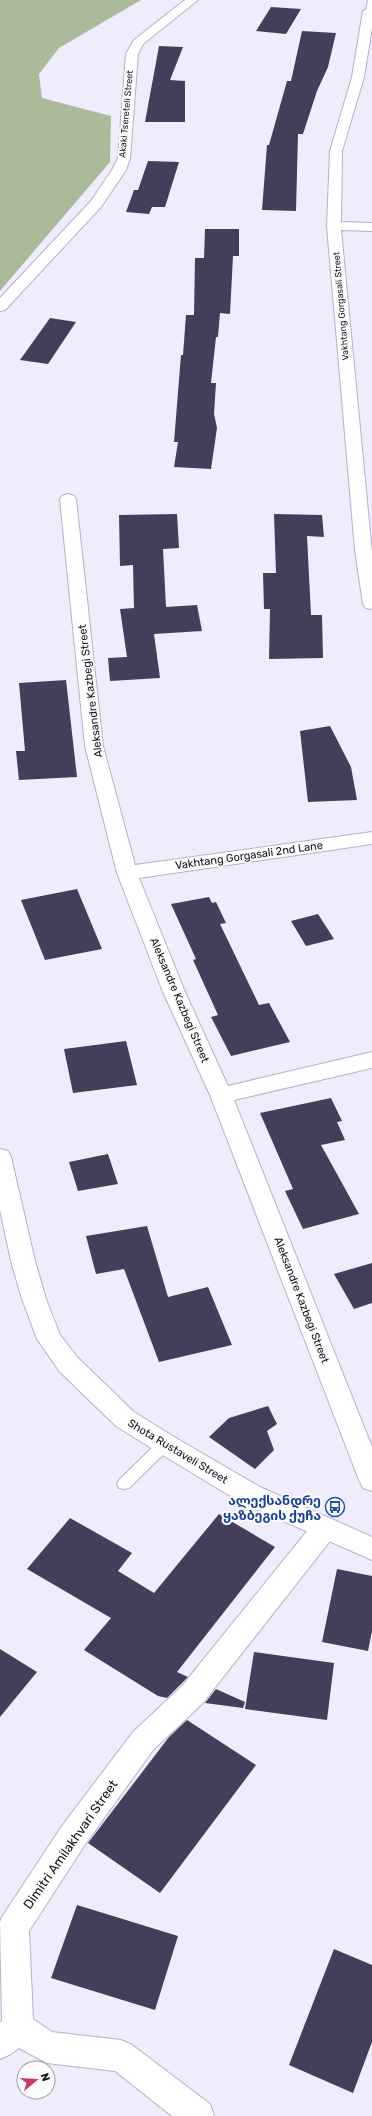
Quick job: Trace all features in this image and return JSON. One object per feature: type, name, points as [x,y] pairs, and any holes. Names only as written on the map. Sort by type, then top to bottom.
[{"type":"street","name":"Akaki Tsereteli Street","points":[[0,307],[96,204],[119,170],[124,158],[132,54],[138,42],[192,0]]},
{"type":"street","name":"Vakhtang Gorgasali Street","points":[[370,6],[365,78],[336,151],[334,226],[362,542],[372,604]]},
{"type":"street","points":[[334,226],[372,227]]},
{"type":"street","name":"Aleksandre Kazbegi Street","points":[[68,499],[94,746],[127,873],[174,992],[221,1095],[372,1480]]},
{"type":"street","name":"Vakhtang Gorgasali 2nd Lane","points":[[127,873],[372,838]]},
{"type":"street","points":[[221,1095],[372,1060]]},
{"type":"street","name":"Shota Rustaveli Street","points":[[0,1157],[22,1261],[49,1339],[69,1365],[92,1390],[125,1419],[251,1494],[372,1549]]},
{"type":"street","name":"Dimitri Amilakhvari Street","points":[[198,2116],[121,2056],[47,2047],[9,2035],[13,1928],[73,1836],[143,1741],[192,1695],[325,1528]]},
{"type":"lane","points":[[124,1484],[165,1444]]},
{"type":"green space","points":[[0,0],[141,0],[59,48],[39,74],[42,98],[111,116],[110,162],[0,291]]},
{"type":"building","points":[[271,7],[301,9],[286,34],[256,31]]},
{"type":"building","points":[[302,31],[336,33],[328,67],[317,91],[303,134],[298,134],[296,211],[262,210],[267,145],[269,145],[287,81],[291,81]]},
{"type":"building","points":[[159,46],[183,47],[170,80],[185,81],[185,122],[145,122]]},
{"type":"building","points":[[148,161],[179,162],[165,207],[152,207],[149,214],[126,212],[134,190],[138,190]]},
{"type":"building","points":[[205,229],[239,229],[239,256],[233,256],[230,314],[220,313],[218,337],[216,337],[211,383],[216,383],[214,414],[217,428],[211,469],[174,467],[178,442],[174,442],[181,355],[183,355],[186,315],[194,315],[195,258],[204,258]]},
{"type":"building","points":[[50,318],[76,322],[48,364],[20,360]]},
{"type":"building","points":[[177,514],[179,548],[163,549],[166,607],[197,605],[202,631],[154,634],[160,678],[110,681],[108,658],[127,657],[120,609],[134,608],[133,565],[120,566],[119,515]]},
{"type":"building","points":[[274,514],[322,515],[324,537],[307,536],[311,615],[322,615],[323,658],[269,659],[270,609],[264,609],[263,573],[276,573]]},
{"type":"building","points":[[66,680],[77,777],[19,780],[16,751],[25,751],[19,683]]},
{"type":"building","points":[[330,726],[351,767],[357,800],[308,802],[300,731]]},
{"type":"building","points":[[77,889],[102,949],[45,960],[21,900]]},
{"type":"building","points":[[209,897],[212,903],[216,902],[226,923],[220,924],[259,1005],[269,1003],[290,1042],[231,1056],[211,1017],[218,1015],[193,960],[196,959],[171,904]]},
{"type":"building","points":[[318,914],[334,939],[306,946],[291,921]]},
{"type":"building","points":[[126,1041],[137,1085],[73,1093],[64,1049]]},
{"type":"building","points":[[331,1098],[342,1121],[337,1122],[345,1140],[321,1145],[359,1214],[303,1229],[285,1191],[293,1189],[260,1113]]},
{"type":"building","points":[[108,1154],[118,1184],[78,1191],[69,1162]]},
{"type":"building","points":[[147,1226],[168,1297],[208,1287],[232,1345],[159,1362],[124,1269],[96,1274],[86,1236]]},
{"type":"building","points":[[372,1263],[372,1303],[354,1309],[334,1274]]},
{"type":"building","points":[[268,1406],[277,1424],[267,1431],[274,1450],[255,1469],[209,1437],[229,1418]]},
{"type":"building","points":[[219,1514],[275,1547],[177,1672],[188,1677],[167,1698],[158,1696],[84,1650],[111,1618],[27,1569],[70,1518],[132,1553],[118,1571],[154,1593]]},
{"type":"building","points":[[337,1569],[372,1576],[372,1631],[368,1651],[322,1642]]},
{"type":"building","points":[[0,1649],[37,1672],[0,1717]]},
{"type":"building","points":[[254,1652],[334,1663],[327,1720],[245,1709]]},
{"type":"building","points":[[216,1689],[245,1702],[243,1708],[205,1703]]},
{"type":"building","points":[[187,1720],[256,1765],[160,1893],[88,1843],[169,1737]]},
{"type":"building","points":[[77,1905],[178,1936],[155,2010],[51,1978]]},
{"type":"building","points":[[334,1949],[372,1965],[372,2042],[353,2093],[289,2065]]},
{"type":"place","name":"ალექსანდრე ყაზბეგის ქუჩა","points":[[335,1507]]}]
